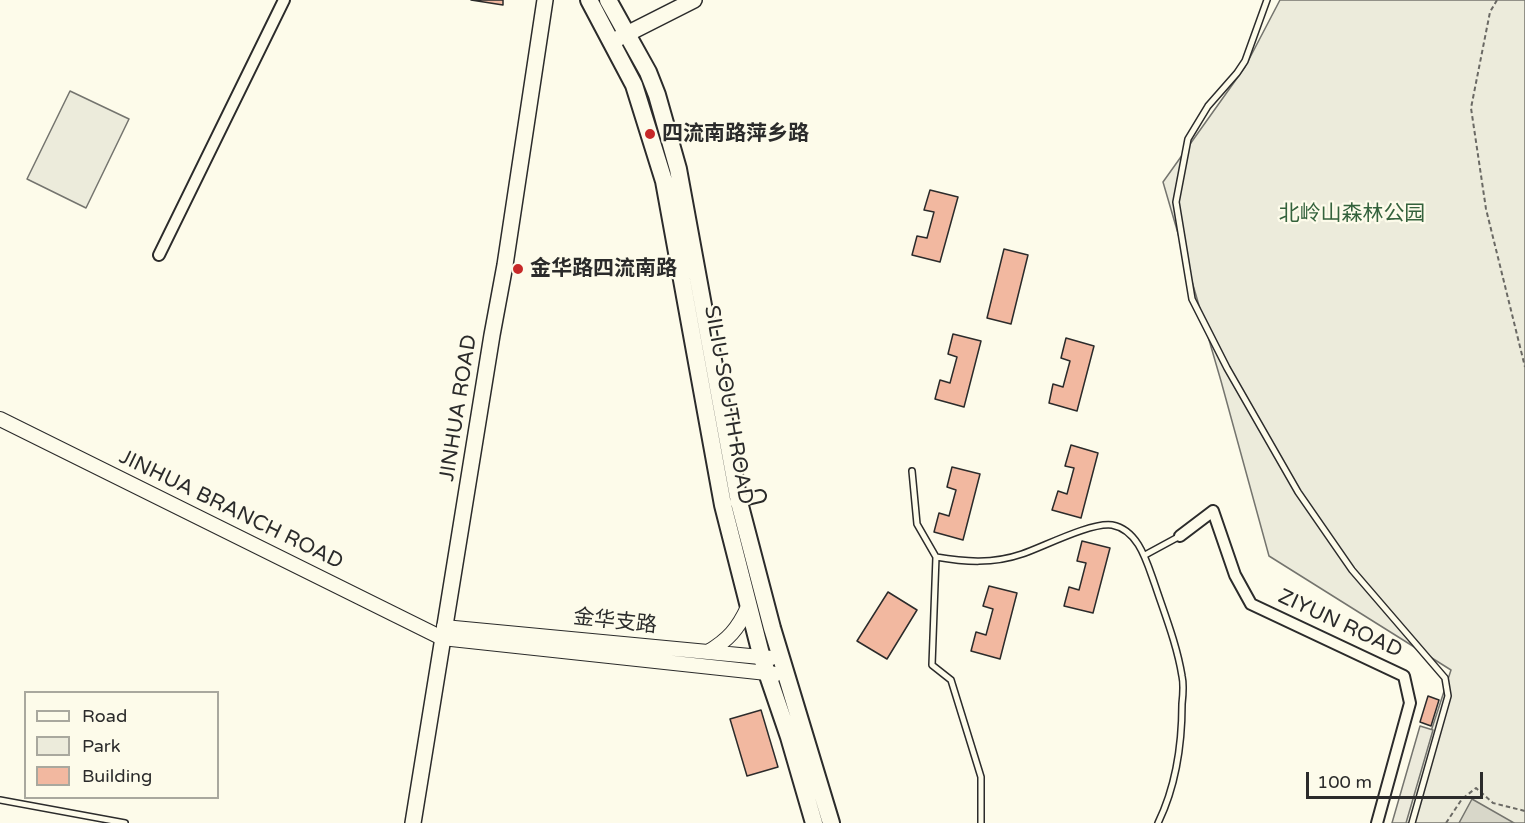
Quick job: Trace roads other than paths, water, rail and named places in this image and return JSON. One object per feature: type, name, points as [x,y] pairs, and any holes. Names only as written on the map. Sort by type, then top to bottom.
[{"type":"main road","name":"JINHUA ROAD","points":[[413,823],[492,335],[506,265],[545,0]]},
{"type":"main road","name":"SILIU SOUTH ROAD","points":[[589,0],[648,72],[657,95],[678,169],[748,607],[764,666],[789,737],[814,823]]},
{"type":"main road","name":"SILIU SOUTH ROAD","points":[[608,0],[619,38]]},
{"type":"main road","points":[[619,38],[694,0]]},
{"type":"main road","name":"SILIU SOUTH ROAD","points":[[731,503],[831,823]]},
{"type":"street","points":[[159,255],[284,0]]},
{"type":"street","name":"JINHUA BRANCH ROAD","points":[[0,419],[443,632]]},
{"type":"street","points":[[731,503],[760,496]]},
{"type":"street","name":"ZIYUN ROAD","points":[[1180,536],[1213,511],[1235,574],[1251,604],[1404,676],[1410,703],[1377,823]]},
{"type":"street","points":[[708,652],[730,637],[748,607]]},
{"type":"street","points":[[443,632],[784,667]]},
{"type":"street","name":"金华支路","points":[[443,632],[708,652],[764,666]]},
{"type":"lane","points":[[1267,0],[1245,61],[1208,106],[1188,139],[1176,202],[1192,299],[1227,368],[1298,492],[1352,570],[1445,678],[1448,696],[1412,823]]},
{"type":"lane","points":[[912,471],[917,524],[936,557],[932,664],[951,680],[981,777],[981,823]]},
{"type":"lane","points":[[936,557],[963,562],[994,561],[1019,555],[1096,526],[1111,525],[1124,529],[1135,539],[1145,555],[1176,647],[1183,678],[1182,727],[1174,780],[1158,823]]},
{"type":"lane","points":[[1145,555],[1180,536]]},
{"type":"lane","points":[[0,800],[126,823]]},
{"type":"place","name":"四流南路萍乡路","points":[[650,134]]},
{"type":"place","name":"金华路四流南路","points":[[518,269]]},
{"type":"park label","name":"北岭山森林公园","points":[[1352,214]]}]
